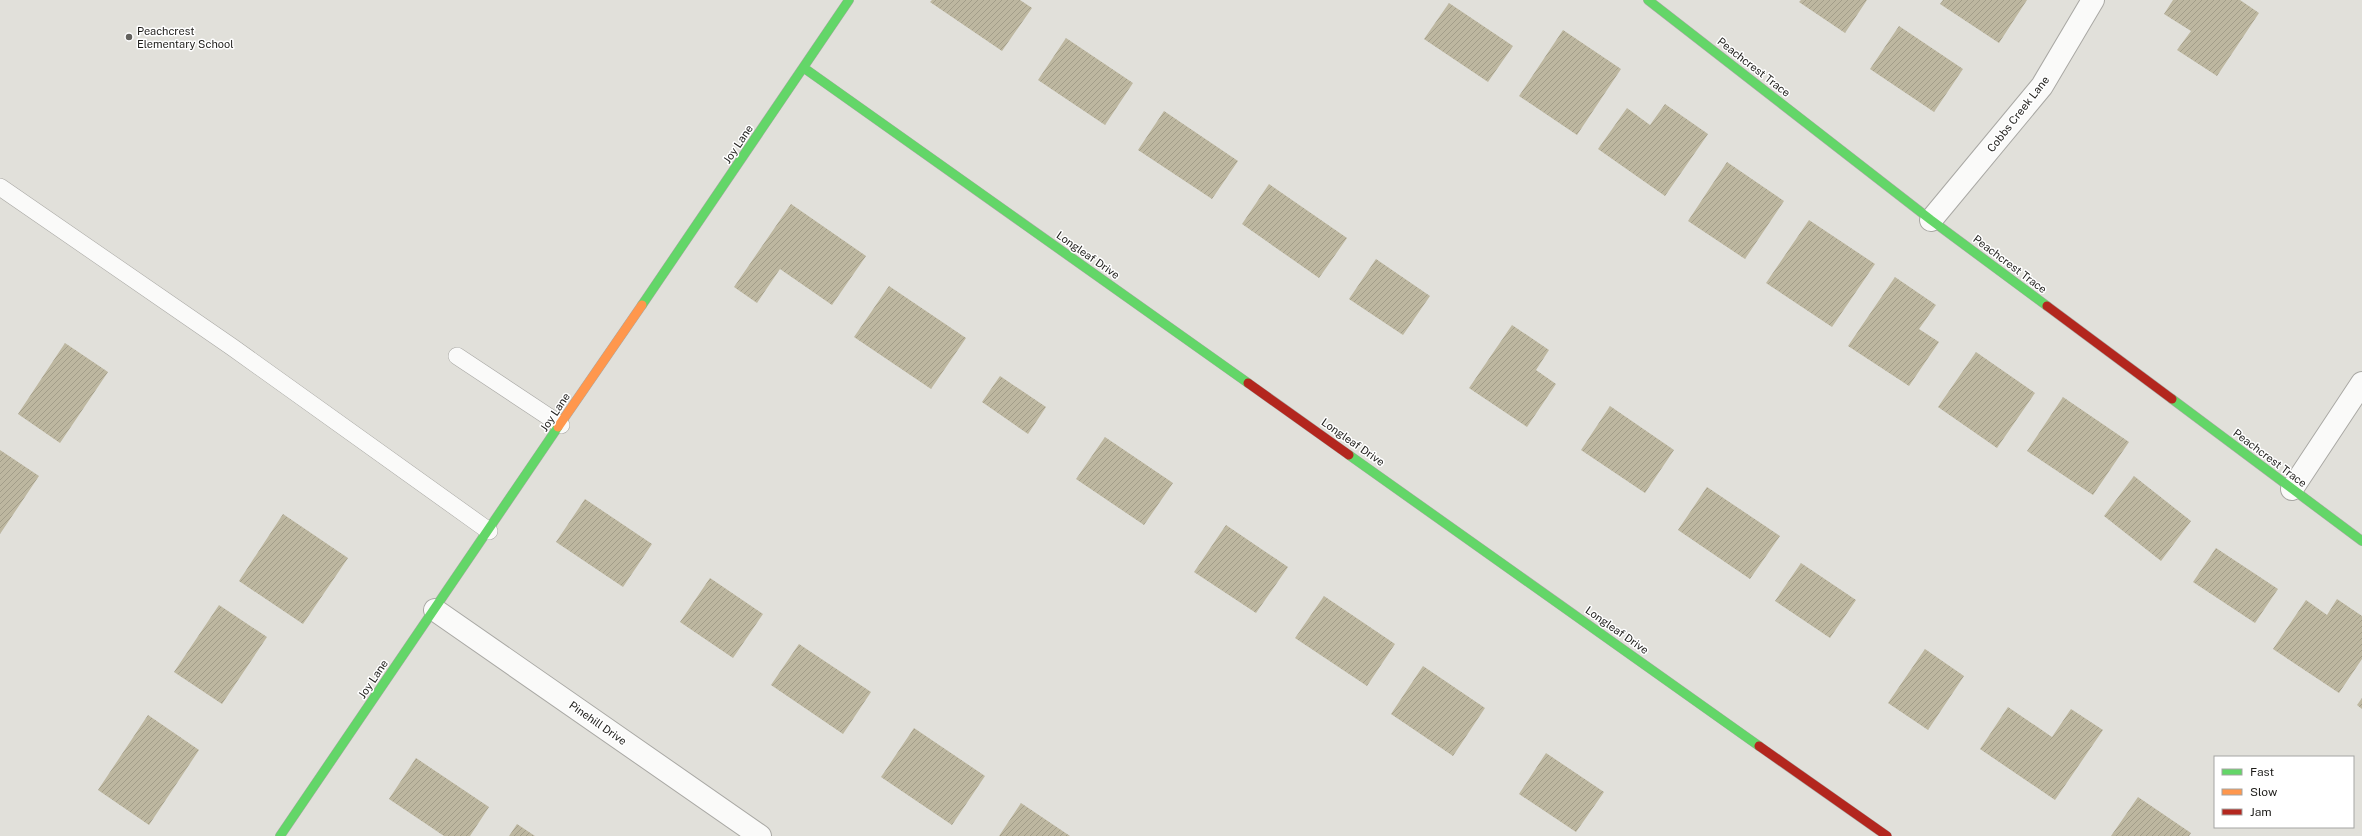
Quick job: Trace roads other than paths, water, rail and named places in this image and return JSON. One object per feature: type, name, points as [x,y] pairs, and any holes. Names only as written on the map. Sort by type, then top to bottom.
[{"type":"street","name":"Joy Lane","points":[[280,836],[849,0]]},
{"type":"street","name":"Peachcrest Trace","points":[[1648,0],[1931,220],[2362,541]]},
{"type":"street","name":"Cobbs Creek Lane","points":[[1931,220],[2042,86],[2093,0]]},
{"type":"street","name":"Longleaf Drive","points":[[804,68],[1887,836]]},
{"type":"street","points":[[2292,489],[2362,383]]},
{"type":"street","name":"Pinehill Drive","points":[[435,610],[760,836]]},
{"type":"lane","points":[[0,187],[232,347],[489,531]]},
{"type":"lane","points":[[457,356],[561,425]]},
{"type":"place","name":"Peachcrest Elementary School","points":[[129,37]]}]
